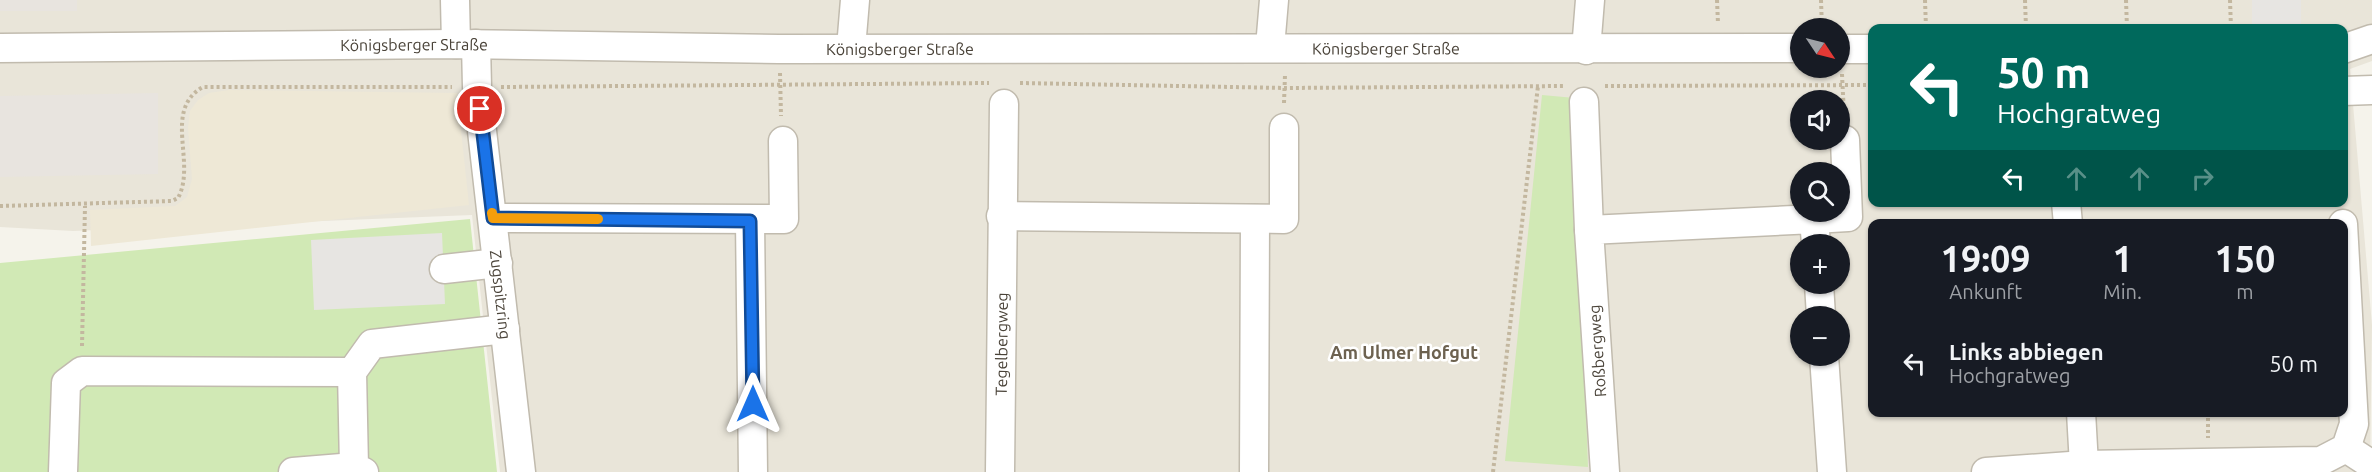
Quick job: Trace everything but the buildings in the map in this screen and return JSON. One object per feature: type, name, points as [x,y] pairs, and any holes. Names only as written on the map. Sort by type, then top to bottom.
[{"type":"street","name":"Zugspitzring","points":[[455,0],[477,87],[521,472]]},
{"type":"street","points":[[852,48],[855,0]]},
{"type":"street","points":[[1274,0],[1278,47]]},
{"type":"street","points":[[1586,50],[1590,0]]},
{"type":"street","points":[[2348,46],[2372,33]]},
{"type":"street","name":"Königsberger Straße","points":[[0,48],[466,44],[779,49],[1790,48]]},
{"type":"street","points":[[1850,49],[1868,49]]},
{"type":"street","name":"Tegelbergweg","points":[[1000,472],[1004,90]]},
{"type":"street","points":[[2348,91],[2372,90]]},
{"type":"street","name":"Roßbergweg","points":[[1584,92],[1589,230],[1605,472]]},
{"type":"street","points":[[1001,216],[1284,219],[1284,128]]},
{"type":"street","points":[[493,218],[750,221],[784,219],[783,141]]},
{"type":"street","points":[[1589,230],[1815,232],[1848,217],[1845,150]]},
{"type":"street","points":[[1254,472],[1255,219]]},
{"type":"street","points":[[750,221],[753,472]]},
{"type":"street","points":[[444,269],[498,263]]},
{"type":"street","points":[[1986,472],[2084,465],[2321,461],[2346,448],[2354,424],[2348,316]]},
{"type":"street","points":[[293,472],[359,470],[352,372],[372,344],[505,329]]},
{"type":"street","points":[[1825,366],[1832,472]]},
{"type":"street","points":[[63,472],[66,383],[82,370],[352,372]]},
{"type":"street","points":[[2081,417],[2084,465]]},
{"type":"street","points":[[2346,448],[2372,465]]},
{"type":"path","points":[[1821,0],[1822,18]]},
{"type":"path","points":[[1925,0],[1926,24]]},
{"type":"path","points":[[2025,0],[2026,24]]},
{"type":"path","points":[[2126,0],[2127,24]]},
{"type":"path","points":[[2230,0],[2230,24]]},
{"type":"path","points":[[1278,47],[1285,88],[1284,128]]},
{"type":"path","points":[[779,49],[783,141]]},
{"type":"path","points":[[1842,78],[1842,90]]},
{"type":"path","points":[[0,206],[85,206],[172,201],[178,198],[184,179],[182,119],[186,102],[203,87],[477,87],[780,83],[1004,90],[1538,87],[1584,92],[1868,85]]},
{"type":"path","points":[[1493,472],[1538,87]]},
{"type":"path","points":[[82,370],[85,206]]},
{"type":"shaded area","points":[[0,0],[2372,0],[2372,61],[2350,69],[2372,325],[2370,472],[500,472],[472,215],[73,231],[0,227]]},
{"type":"shaded area","points":[[0,0],[77,0],[77,11],[0,11]]},
{"type":"shaded area","points":[[2252,0],[2301,0],[2301,24],[2252,24]]},
{"type":"shaded area","points":[[229,90],[457,93],[469,205],[91,246],[90,210],[175,206],[187,197],[192,179],[188,128],[190,111],[198,100],[209,93]]},
{"type":"shaded area","points":[[158,93],[158,174],[0,177],[0,96]]},
{"type":"shaded area","points":[[442,233],[445,304],[314,310],[311,240]]},
{"type":"green space","points":[[1542,95],[1575,98],[1588,467],[1505,461]]},
{"type":"green space","points":[[470,219],[497,472],[0,472],[0,263]]},
{"type":"slow traffic","points":[[492,213],[493,218],[598,219]]},
{"type":"district","name":"Am Ulmer Hofgut","points":[[1404,352]]},
{"type":"route","points":[[480,109],[493,218],[750,221],[753,404]]}]
